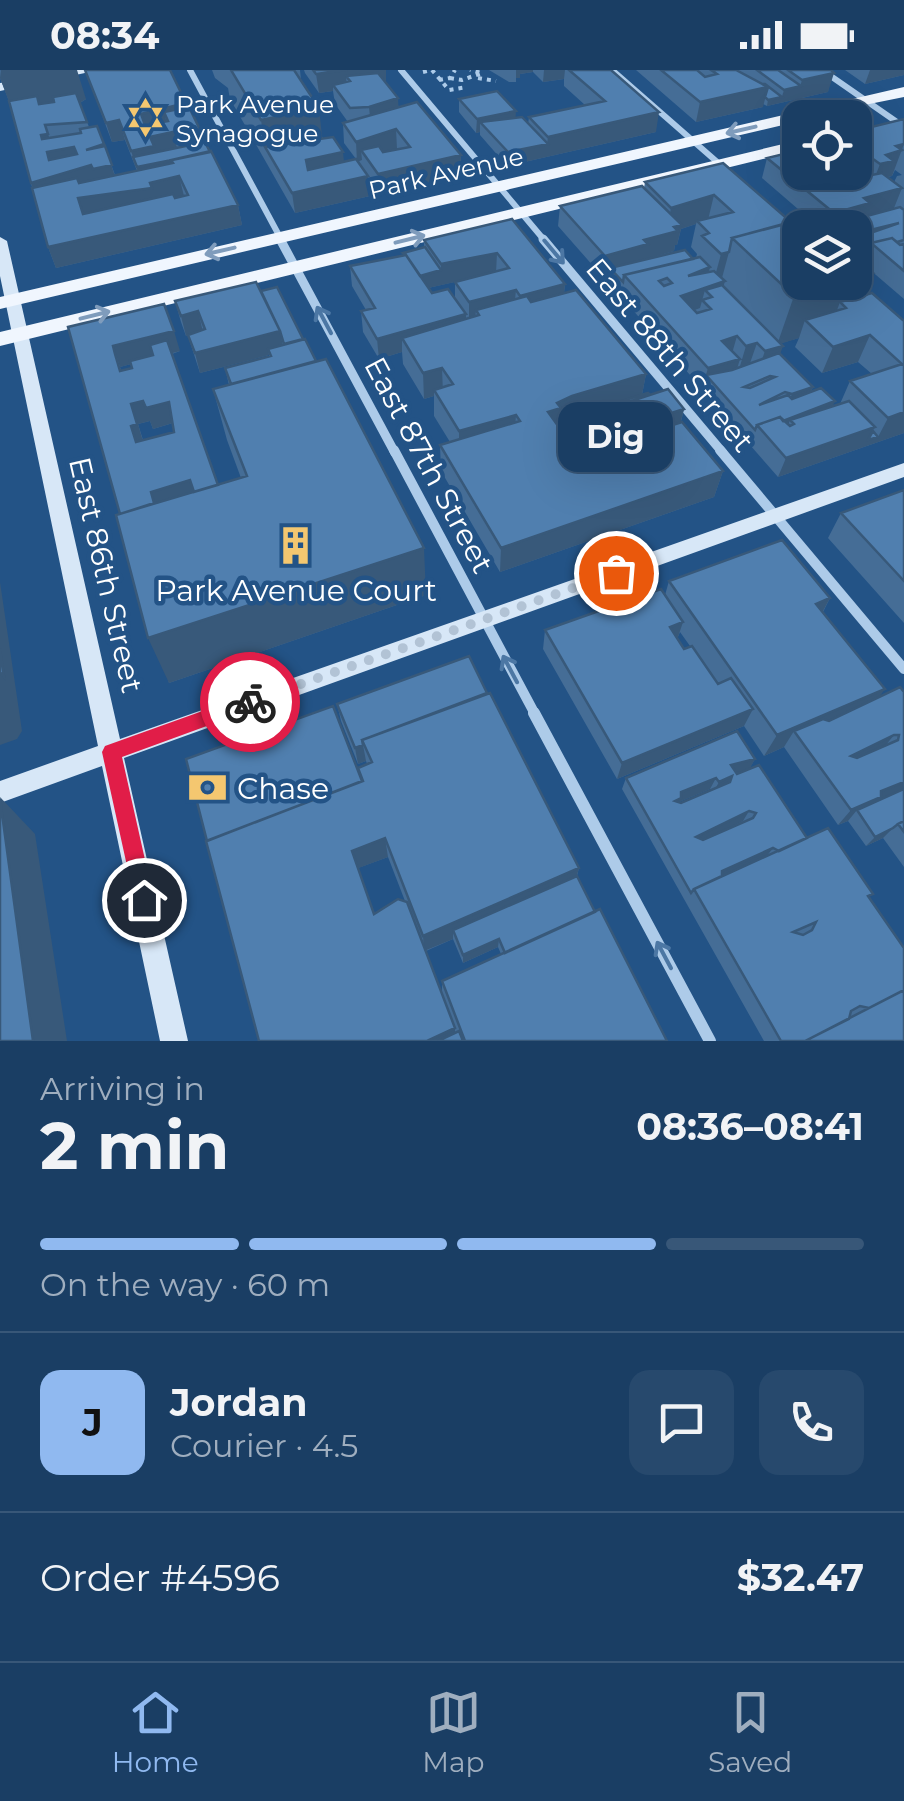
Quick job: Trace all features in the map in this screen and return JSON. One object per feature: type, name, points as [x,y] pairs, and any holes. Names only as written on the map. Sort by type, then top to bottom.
[{"type":"main road","points":[[0,87],[93,70]]},
{"type":"main road","name":"Park Avenue","points":[[870,100],[904,92]]},
{"type":"main road","name":"Park Avenue","points":[[6,302],[782,120]]},
{"type":"main road","points":[[872,127],[901,123]]},
{"type":"main road","name":"Park Avenue","points":[[10,336],[520,212],[724,168],[782,150]]},
{"type":"main road","name":"East 86th Street","points":[[0,241],[10,336],[112,752],[174,1041]]},
{"type":"main road","points":[[0,792],[904,470]]},
{"type":"street","name":"East 87th Street","points":[[190,70],[710,1041]]},
{"type":"street","name":"East 88th Street","points":[[401,70],[904,669]]},
{"type":"street","points":[[612,70],[724,168]]},
{"type":"street","points":[[822,70],[865,100]]},
{"type":"street","points":[[872,105],[901,123]]},
{"type":"path","points":[[423,72],[432,70],[448,90],[476,88]]},
{"type":"path","points":[[450,78],[455,70]]},
{"type":"path","points":[[439,80],[462,80],[482,72],[470,70]]},
{"type":"path","points":[[475,77],[496,82]]},
{"type":"path","points":[[462,80],[468,86]]},
{"type":"building","points":[[85,70],[170,70],[186,103],[141,114],[145,125],[168,121],[164,112],[189,107],[203,136],[178,141],[173,132],[150,137],[154,146],[131,151],[119,120],[106,123]]},
{"type":"building","points":[[231,70],[294,70],[319,108],[261,120]]},
{"type":"building","points":[[313,70],[347,70],[316,74]]},
{"type":"building","points":[[569,70],[611,70],[659,112],[548,137],[529,117],[605,101]]},
{"type":"building","points":[[661,70],[697,70],[705,77],[717,74],[711,70],[736,70],[768,87],[700,102]]},
{"type":"building","points":[[757,70],[778,70],[801,86],[784,90]]},
{"type":"building","points":[[788,70],[831,70],[834,73],[802,80]]},
{"type":"building","points":[[378,73],[398,98],[350,108],[333,85],[350,81],[346,76]]},
{"type":"building","points":[[765,84],[782,97],[768,100],[768,87]]},
{"type":"building","points":[[497,91],[516,111],[477,119],[459,99]]},
{"type":"building","points":[[76,93],[87,122],[45,125],[48,134],[41,135],[42,139],[81,133],[80,129],[97,126],[104,144],[86,150],[105,146],[112,165],[93,169],[91,165],[31,183],[9,101],[37,96],[39,104],[54,102],[53,97]],"holes":[[[74,147],[77,154],[49,160],[47,152]]]},
{"type":"building","points":[[417,102],[461,155],[378,174],[361,150],[379,146],[383,152],[410,147],[396,129],[356,142],[343,123]]},
{"type":"building","points":[[522,117],[548,144],[508,152],[480,122]]},
{"type":"building","points":[[904,119],[904,144],[896,146],[902,150],[886,155],[894,161],[880,164],[872,158],[872,127]]},
{"type":"building","points":[[333,137],[343,152],[306,160],[308,170],[356,159],[368,176],[292,193],[265,147]]},
{"type":"building","points":[[205,142],[210,152],[137,167],[133,157]]},
{"type":"building","points":[[211,151],[238,205],[48,247],[32,188],[77,178],[79,183],[173,163],[171,160]],"holes":[[[179,176],[188,195],[175,198],[173,194],[83,214],[78,198],[152,188],[150,183]]]},
{"type":"building","points":[[782,154],[782,170],[767,158]]},
{"type":"building","points":[[723,163],[782,214],[782,224],[732,238],[729,252],[721,254],[702,236],[709,233],[697,221],[733,212],[714,195],[671,208],[645,182]]},
{"type":"building","points":[[882,173],[902,188],[864,198],[870,203],[830,210],[806,190],[872,190],[872,175]]},
{"type":"building","points":[[642,186],[682,225],[674,227],[678,231],[644,240],[648,244],[605,256],[560,206]]},
{"type":"building","points":[[900,207],[904,210],[904,240],[897,242],[892,238],[872,243],[872,231],[899,223],[872,230],[872,215]]},
{"type":"building","points":[[512,219],[565,284],[520,296],[516,290],[469,302],[455,282],[509,268],[497,253],[441,264],[424,240]]},
{"type":"building","points":[[782,225],[782,285],[732,238]]},
{"type":"building","points":[[892,238],[904,244],[904,271],[872,244]]},
{"type":"building","points":[[425,247],[441,270],[420,276],[403,253]]},
{"type":"building","points":[[685,250],[693,259],[624,275],[623,282],[610,268]]},
{"type":"building","points":[[406,255],[432,293],[448,289],[466,314],[377,339],[361,311],[375,308],[350,266]]},
{"type":"building","points":[[700,257],[710,267],[688,276],[714,271],[725,281],[681,296],[697,313],[711,309],[702,300],[712,297],[705,290],[722,285],[783,346],[765,351],[757,343],[746,346],[737,336],[722,341],[740,359],[708,368],[624,275]]},
{"type":"building","points":[[256,282],[280,331],[195,353],[188,335],[205,329],[198,311],[181,316],[175,301]]},
{"type":"building","points":[[277,287],[303,339],[284,344],[261,291]]},
{"type":"building","points":[[576,290],[646,374],[572,396],[557,403],[561,408],[548,412],[579,455],[682,422],[723,471],[501,548],[440,445],[520,421],[516,415],[459,431],[434,390],[453,384],[442,368],[423,373],[402,338],[479,315],[476,310],[527,296],[531,302]]},
{"type":"building","points":[[872,293],[904,321],[904,412],[888,418],[850,381],[902,364],[870,335],[833,347],[805,320],[846,308],[840,302],[872,300]]},
{"type":"building","points":[[164,304],[174,331],[113,346],[120,371],[132,368],[130,361],[153,355],[150,345],[167,340],[218,485],[194,492],[190,480],[151,492],[154,503],[120,514],[68,327]],"holes":[[[143,401],[146,408],[169,402],[174,432],[136,442],[131,426],[137,424],[131,404]]]},
{"type":"building","points":[[305,339],[316,361],[231,384],[225,368],[271,356],[268,349]]},
{"type":"building","points":[[779,353],[813,387],[792,394],[785,392],[759,405],[821,388],[835,401],[783,421],[780,417],[757,425],[755,430],[706,375]],"holes":[[[770,376],[775,377],[750,388],[744,387]]]},
{"type":"building","name":"Park Avenue Court","points":[[326,359],[424,548],[148,638],[116,515],[247,476],[213,389]]},
{"type":"building","points":[[668,389],[684,409],[628,427],[613,407]]},
{"type":"building","points":[[648,393],[613,407],[611,417],[593,423],[598,431],[574,439],[560,420]]},
{"type":"building","points":[[849,401],[875,427],[786,458],[757,425],[780,417],[790,426],[794,424],[790,420]]},
{"type":"building","points":[[904,490],[904,581],[841,513]]},
{"type":"building","points":[[782,540],[830,598],[816,604],[885,689],[777,735],[669,581]]},
{"type":"building","points":[[661,589],[683,622],[670,627],[684,649],[692,646],[718,684],[731,678],[753,709],[622,763],[545,630]]},
{"type":"building","points":[[469,656],[487,693],[362,740],[363,745],[355,748],[337,704]]},
{"type":"building","points":[[900,687],[904,692],[904,782],[851,810],[794,731],[823,719],[829,721]],"holes":[[[899,735],[898,740],[857,758],[851,756]]]},
{"type":"building","points":[[490,693],[579,868],[423,936],[385,838],[352,851],[374,914],[398,899],[407,902],[455,1028],[427,1041],[259,1041],[206,841],[363,781],[358,768],[372,762],[362,740]]},
{"type":"building","points":[[333,706],[362,781],[207,841],[186,759]]},
{"type":"building","points":[[737,731],[755,759],[731,765],[737,774],[759,765],[807,838],[722,871],[722,876],[691,893],[626,778]],"holes":[[[732,776],[730,782],[681,803],[675,801],[681,798],[681,792]],[[749,811],[756,813],[753,818],[703,840],[696,837]]]},
{"type":"building","points":[[904,789],[904,821],[875,837],[857,810]]},
{"type":"building","points":[[0,799],[33,1041],[0,1041]]},
{"type":"building","points":[[828,828],[904,948],[904,990],[869,1008],[860,1006],[851,1011],[849,1019],[805,1041],[781,1041],[694,889]],"holes":[[[816,922],[803,935],[793,932]]]},
{"type":"building","points":[[577,876],[595,912],[505,953],[499,939],[463,955],[453,930]]},
{"type":"building","points":[[600,909],[667,1041],[465,1041],[442,981]]},
{"type":"building","points":[[904,990],[904,1041],[805,1041]]},
{"type":"building","points":[[459,1031],[463,1041],[438,1041]]},
{"type":"way so far","points":[[250,702],[616,573]]},
{"type":"place","name":"Park Avenue Synagogue","points":[[146,118]]},
{"type":"place","name":"Park Avenue Court","points":[[296,546]]},
{"type":"place","name":"Dig","points":[[616,573]]},
{"type":"place","name":"Chase","points":[[207,788]]},
{"type":"route","points":[[144,900],[112,752],[250,702]]}]
